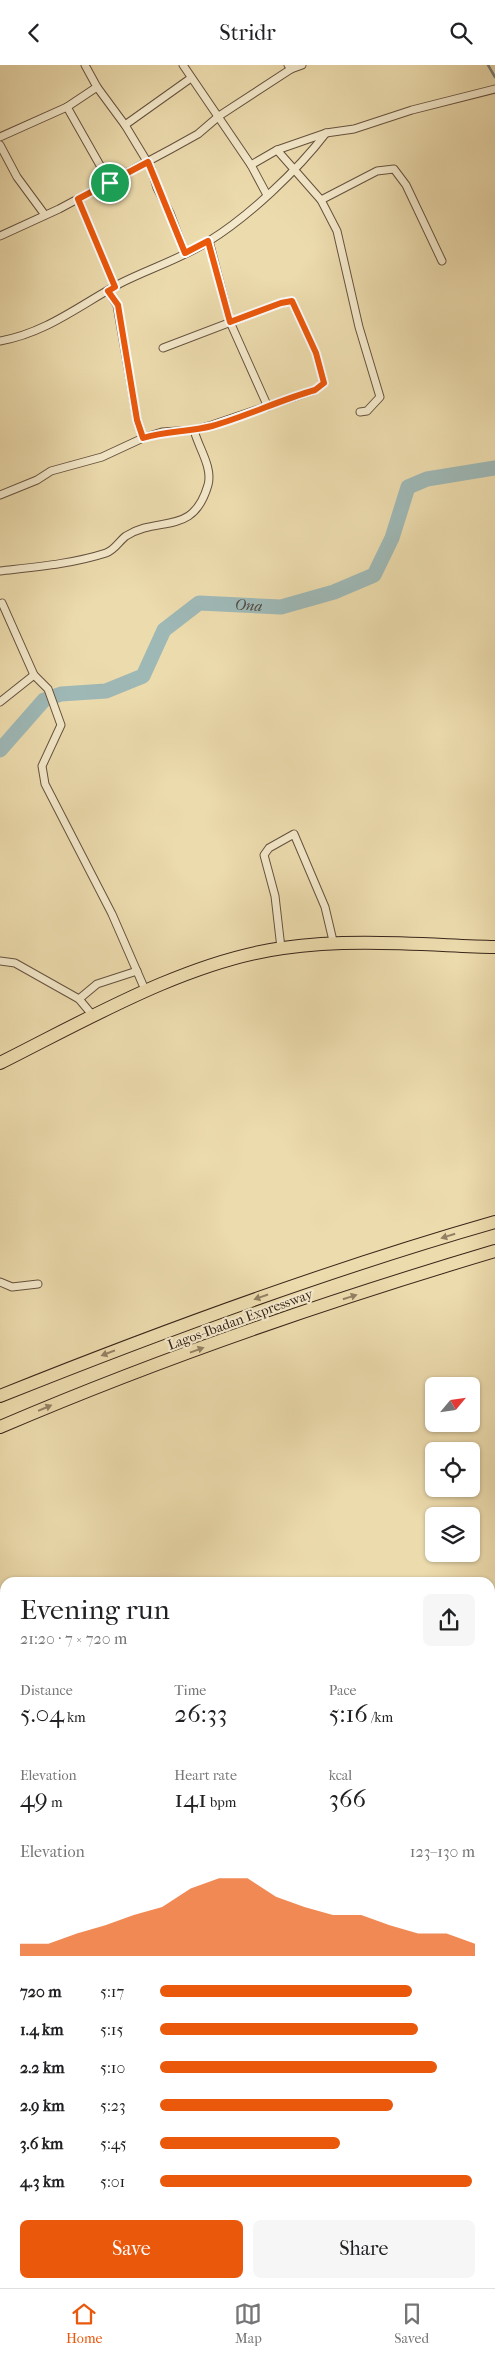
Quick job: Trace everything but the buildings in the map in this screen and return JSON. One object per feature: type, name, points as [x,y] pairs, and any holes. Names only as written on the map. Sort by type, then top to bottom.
[{"type":"highway","points":[[0,1063],[146,992],[221,963],[281,948],[371,943],[495,947]]},
{"type":"highway","name":"Lagos-Ibadan Expressway","points":[[0,1396],[103,1355],[259,1298],[402,1250],[495,1222]]},
{"type":"highway","name":"Lagos-Ibadan Expressway","points":[[0,1427],[52,1405],[288,1317],[495,1251]]},
{"type":"street","points":[[85,65],[97,87],[125,125],[148,162],[185,253]]},
{"type":"street","points":[[183,65],[251,165],[267,195]]},
{"type":"street","points":[[0,236],[110,183],[148,162],[198,133],[289,67],[302,65]]},
{"type":"street","points":[[125,125],[191,78]]},
{"type":"street","points":[[0,137],[68,107],[97,87]]},
{"type":"street","points":[[251,165],[277,150],[326,133],[354,129],[412,110],[495,89]]},
{"type":"street","points":[[68,107],[110,183]]},
{"type":"street","points":[[0,341],[30,333],[65,318],[112,289],[208,241],[267,195],[295,169],[326,133]]},
{"type":"street","points":[[0,145],[17,177],[45,215]]},
{"type":"street","points":[[277,150],[321,200],[338,231],[359,327],[380,397],[367,411],[360,413]]},
{"type":"street","points":[[321,200],[377,171],[394,169],[406,185],[442,261]]},
{"type":"street","points":[[78,199],[118,305],[137,420],[143,438]]},
{"type":"street","points":[[208,241],[230,322],[268,407]]},
{"type":"street","points":[[0,495],[37,480],[51,471],[102,457],[143,438],[162,432],[194,430],[268,407],[315,390],[324,383],[316,353],[292,301],[281,303],[163,348]]},
{"type":"street","points":[[0,571],[54,564],[107,553],[126,536],[159,525],[176,523],[195,512],[208,485],[209,473],[194,430]]},
{"type":"street","points":[[1,602],[34,675],[48,689],[61,725],[42,767],[45,784],[112,914],[146,992]]},
{"type":"street","points":[[0,702],[34,675]]},
{"type":"street","points":[[281,948],[276,896],[264,855],[269,848],[294,834],[325,907],[334,945]]},
{"type":"street","points":[[0,961],[16,963],[79,999],[94,1017]]},
{"type":"street","points":[[79,999],[97,985],[137,971]]},
{"type":"street","points":[[0,1282],[12,1287],[38,1284]]},
{"type":"waterway","points":[[488,65],[495,77]]},
{"type":"waterway","name":"Ona","points":[[0,750],[44,700],[61,694],[106,691],[143,676],[164,630],[199,603],[281,607],[334,592],[374,575],[392,538],[408,487],[427,479],[495,468]]},
{"type":"route","points":[[148,162],[185,253],[208,241],[230,322],[281,303],[292,301],[316,353],[324,383],[315,390],[212,425],[194,430],[162,432],[143,438],[137,420],[118,305],[114,296],[108,291],[115,287],[78,199],[110,183],[148,162]]}]
